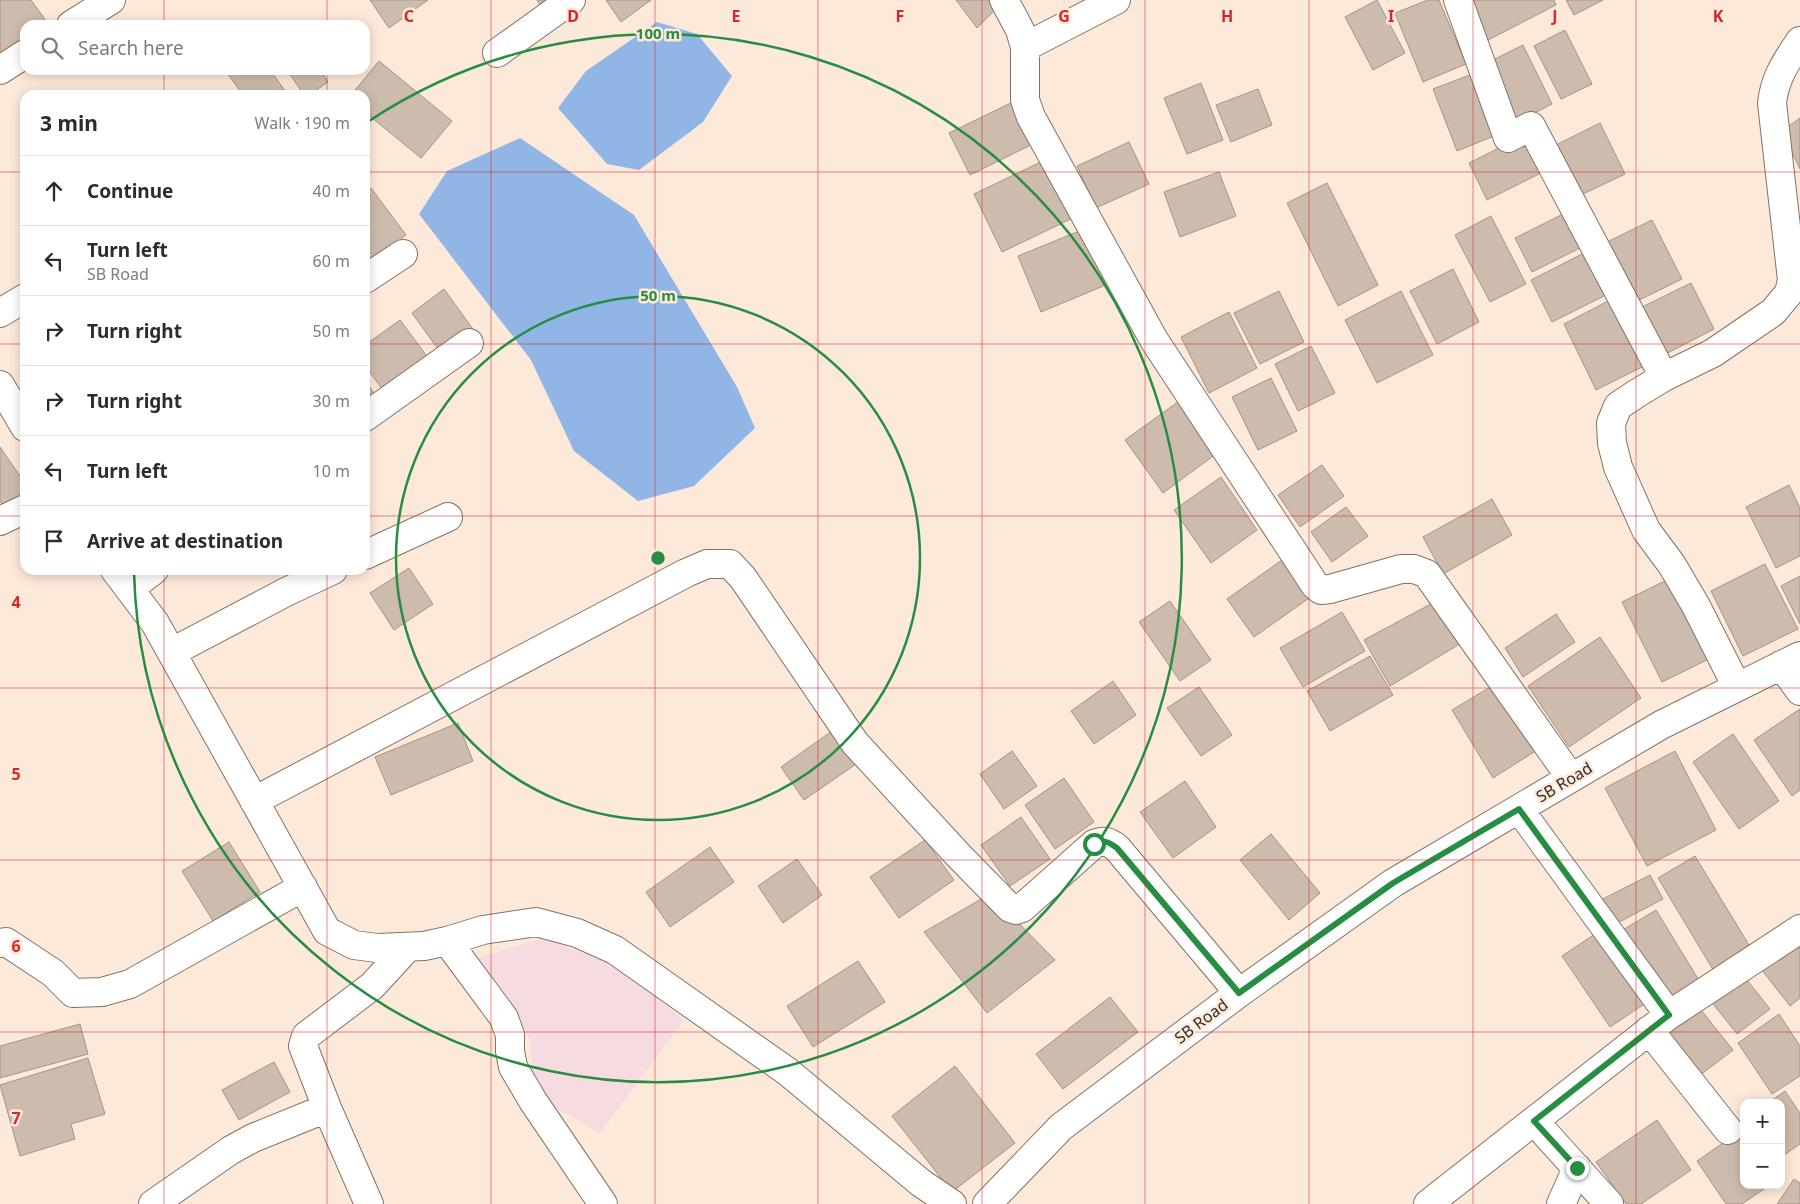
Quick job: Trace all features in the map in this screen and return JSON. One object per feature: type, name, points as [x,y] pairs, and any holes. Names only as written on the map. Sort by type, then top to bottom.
[{"type":"street","points":[[79,20],[110,0]]},
{"type":"street","points":[[497,53],[571,0]]},
{"type":"street","points":[[1004,0],[1020,30],[1025,47],[1025,100],[1030,116],[1154,340],[1315,585],[1321,590],[1330,590],[1400,569],[1414,568],[1427,574],[1571,778]]},
{"type":"street","points":[[1025,47],[1116,0]]},
{"type":"street","points":[[1458,0],[1508,138],[1531,126],[1664,377]]},
{"type":"street","points":[[1737,687],[1696,606],[1672,565],[1646,530],[1618,468],[1612,443],[1611,423],[1618,406],[1664,377],[1713,353],[1773,312],[1789,293],[1792,280],[1772,103],[1779,73],[1800,41]]},
{"type":"street","points":[[0,70],[20,57]]},
{"type":"street","points":[[370,276],[403,254]]},
{"type":"street","points":[[0,313],[20,301]]},
{"type":"street","points":[[370,413],[469,343]]},
{"type":"street","points":[[0,385],[20,419]]},
{"type":"street","points":[[0,521],[20,511]]},
{"type":"street","points":[[370,553],[448,517]]},
{"type":"street","points":[[254,801],[686,573],[707,564],[730,564],[743,578],[855,743],[959,856],[1010,908],[1016,910],[1022,908],[1094,844],[1101,841],[1110,842],[1239,993]]},
{"type":"street","points":[[136,575],[122,579],[156,623],[327,931],[354,945],[377,948],[424,946],[483,930],[536,922],[577,933],[615,950],[788,1072],[921,1183],[952,1204]]},
{"type":"street","points":[[172,652],[322,575]]},
{"type":"street","points":[[1791,660],[1800,691]]},
{"type":"street","name":"SB Road","points":[[987,1204],[1061,1127],[1239,993],[1393,883],[1661,725],[1791,660]]},
{"type":"street","points":[[1519,809],[1728,1130]]},
{"type":"street","points":[[0,943],[6,942],[52,973],[73,993],[102,992],[130,984],[303,887]]},
{"type":"street","points":[[1428,1204],[1659,1022],[1800,929]]},
{"type":"street","points":[[447,941],[504,1018],[510,1035],[513,1067],[603,1204]]},
{"type":"street","points":[[369,1204],[303,1046],[306,1036],[372,986],[408,946]]},
{"type":"street","points":[[153,1204],[231,1150],[253,1138],[328,1108]]},
{"type":"street","points":[[1534,1121],[1609,1204]]},
{"type":"street","points":[[1561,1204],[1577,1168]]},
{"type":"shaded area","points":[[543,938],[619,967],[684,1020],[600,1133],[534,1096],[530,1039],[474,959]]},
{"type":"water","points":[[657,22],[697,34],[732,76],[703,122],[639,170],[607,164],[558,108],[586,71]]},
{"type":"water","points":[[520,138],[634,215],[737,387],[755,428],[694,486],[638,501],[574,451],[531,360],[419,214],[447,171]]},
{"type":"building","points":[[0,0],[31,0],[45,20],[20,20],[20,52],[0,62]]},
{"type":"building","points":[[370,0],[428,0],[389,28]]},
{"type":"building","points":[[537,0],[550,0],[542,7]]},
{"type":"building","points":[[606,0],[651,0],[621,22]]},
{"type":"building","points":[[956,0],[999,0],[1001,4],[977,28]]},
{"type":"building","points":[[1377,0],[1405,53],[1373,70],[1345,17]]},
{"type":"building","points":[[1428,0],[1439,0],[1466,64],[1423,82],[1395,13]]},
{"type":"building","points":[[1468,0],[1554,0],[1556,5],[1488,40]]},
{"type":"building","points":[[1566,0],[1603,0],[1574,15]]},
{"type":"building","points":[[1565,30],[1592,84],[1561,99],[1534,46]]},
{"type":"building","points":[[1523,45],[1552,104],[1515,123],[1485,64]]},
{"type":"building","points":[[379,61],[452,121],[421,158],[370,116],[370,90],[355,90],[367,75],[370,75],[370,72]]},
{"type":"building","points":[[1475,73],[1499,134],[1457,151],[1433,89]]},
{"type":"building","points":[[229,75],[274,75],[284,90],[239,90]]},
{"type":"building","points":[[290,75],[323,75],[328,82],[316,90],[301,90]]},
{"type":"building","points":[[1201,83],[1223,140],[1187,154],[1164,98]]},
{"type":"building","points":[[1258,89],[1272,125],[1231,142],[1216,105]]},
{"type":"building","points":[[1015,101],[1035,143],[970,175],[949,133]]},
{"type":"building","points":[[1800,118],[1800,169],[1782,131]]},
{"type":"building","points":[[1600,123],[1625,174],[1581,195],[1556,145]]},
{"type":"building","points":[[1527,134],[1545,171],[1487,200],[1469,163]]},
{"type":"building","points":[[1129,142],[1149,184],[1096,208],[1077,166]]},
{"type":"building","points":[[1049,158],[1077,216],[1002,252],[974,194]]},
{"type":"building","points":[[1219,172],[1236,216],[1180,237],[1164,192]]},
{"type":"building","points":[[1327,183],[1378,285],[1338,306],[1287,203]]},
{"type":"building","points":[[370,189],[406,235],[371,262],[370,261]]},
{"type":"building","points":[[1567,212],[1584,246],[1532,272],[1515,238]]},
{"type":"building","points":[[1491,216],[1526,284],[1490,302],[1455,235]]},
{"type":"building","points":[[1652,220],[1682,279],[1629,305],[1599,246]]},
{"type":"building","points":[[1089,227],[1113,282],[1041,312],[1018,256]]},
{"type":"building","points":[[1590,250],[1612,292],[1552,322],[1531,280]]},
{"type":"building","points":[[1453,269],[1479,322],[1437,344],[1410,291]]},
{"type":"building","points":[[1691,283],[1714,329],[1660,357],[1636,310]]},
{"type":"building","points":[[444,289],[475,332],[443,356],[412,313]]},
{"type":"building","points":[[1279,291],[1304,342],[1260,364],[1234,313]]},
{"type":"building","points":[[1401,291],[1433,355],[1377,383],[1345,320]]},
{"type":"building","points":[[1616,297],[1648,364],[1596,390],[1564,324]]},
{"type":"building","points":[[1229,312],[1257,368],[1209,393],[1181,337]]},
{"type":"building","points":[[400,320],[432,363],[387,396],[370,372],[370,341]]},
{"type":"building","points":[[1311,346],[1335,393],[1298,411],[1275,364]]},
{"type":"building","points":[[1271,378],[1297,431],[1258,450],[1232,397]]},
{"type":"building","points":[[1182,399],[1220,451],[1163,493],[1125,440]]},
{"type":"building","points":[[0,447],[20,476],[20,498],[5,509],[0,501]]},
{"type":"building","points":[[1322,465],[1344,496],[1300,527],[1278,495]]},
{"type":"building","points":[[1221,477],[1257,530],[1211,563],[1174,510]]},
{"type":"building","points":[[1789,485],[1800,508],[1800,556],[1776,568],[1746,507]]},
{"type":"building","points":[[1492,499],[1512,535],[1443,574],[1423,537]]},
{"type":"building","points":[[1346,507],[1368,536],[1332,562],[1311,532]]},
{"type":"building","points":[[1282,560],[1308,599],[1254,637],[1227,599]]},
{"type":"building","points":[[1765,564],[1798,629],[1743,656],[1711,591]]},
{"type":"building","points":[[409,568],[433,604],[394,630],[370,593]]},
{"type":"building","points":[[1675,576],[1715,656],[1662,682],[1622,602]]},
{"type":"building","points":[[1800,576],[1800,624],[1781,586]]},
{"type":"building","points":[[1440,599],[1468,639],[1390,686],[1364,640]]},
{"type":"building","points":[[1170,601],[1211,660],[1180,681],[1139,622]]},
{"type":"building","points":[[1342,612],[1365,651],[1303,687],[1280,648]]},
{"type":"building","points":[[1556,614],[1575,642],[1523,677],[1505,648]]},
{"type":"building","points":[[1600,637],[1641,698],[1569,747],[1528,686]]},
{"type":"building","points":[[1370,656],[1393,695],[1330,731],[1307,691]]},
{"type":"building","points":[[1502,680],[1542,747],[1493,778],[1452,710]]},
{"type":"building","points":[[1113,681],[1136,715],[1094,744],[1071,711]]},
{"type":"building","points":[[1199,687],[1232,735],[1201,756],[1167,708]]},
{"type":"building","points":[[1800,709],[1800,790],[1792,796],[1754,740]]},
{"type":"building","points":[[458,723],[473,761],[391,795],[375,757]]},
{"type":"building","points":[[835,729],[859,762],[804,800],[781,767]]},
{"type":"building","points":[[1733,734],[1779,801],[1739,829],[1693,762]]},
{"type":"building","points":[[1012,751],[1037,786],[1004,809],[980,774]]},
{"type":"building","points":[[1675,751],[1716,830],[1647,866],[1605,788]]},
{"type":"building","points":[[1064,778],[1094,822],[1055,849],[1025,805]]},
{"type":"building","points":[[1185,781],[1216,827],[1173,858],[1140,812]]},
{"type":"building","points":[[1021,817],[1050,859],[1010,886],[981,845]]},
{"type":"building","points":[[1271,834],[1320,893],[1289,920],[1240,860]]},
{"type":"building","points":[[925,840],[954,880],[899,918],[870,877]]},
{"type":"building","points":[[229,842],[260,892],[213,921],[182,871]]},
{"type":"building","points":[[710,847],[734,882],[670,927],[646,892]]},
{"type":"building","points":[[1695,856],[1752,950],[1715,973],[1658,878]]},
{"type":"building","points":[[797,859],[822,895],[783,923],[758,886]]},
{"type":"building","points":[[1650,875],[1663,899],[1610,927],[1597,902]]},
{"type":"building","points":[[990,894],[1055,960],[987,1013],[924,932]]},
{"type":"building","points":[[1656,910],[1700,982],[1665,1004],[1621,931]]},
{"type":"building","points":[[1601,930],[1649,1001],[1610,1027],[1562,956]]},
{"type":"building","points":[[1800,940],[1800,998],[1790,1006],[1761,969]]},
{"type":"building","points":[[858,961],[885,1002],[813,1047],[787,1006]]},
{"type":"building","points":[[1739,970],[1770,1009],[1737,1034],[1706,995]]},
{"type":"building","points":[[1110,997],[1138,1032],[1063,1089],[1036,1054]]},
{"type":"building","points":[[1697,1005],[1733,1050],[1699,1076],[1664,1032]]},
{"type":"building","points":[[1779,1014],[1800,1046],[1800,1076],[1772,1094],[1738,1043]]},
{"type":"building","points":[[80,1024],[88,1054],[0,1078],[0,1046]]},
{"type":"building","points":[[88,1058],[105,1114],[71,1124],[75,1139],[20,1156],[0,1085]]},
{"type":"building","points":[[274,1062],[290,1092],[239,1120],[222,1090]]},
{"type":"building","points":[[955,1066],[1015,1143],[952,1192],[892,1116]]},
{"type":"building","points":[[1785,1091],[1800,1113],[1800,1144],[1785,1154],[1785,1099],[1774,1099]]},
{"type":"building","points":[[1657,1120],[1691,1170],[1641,1204],[1626,1204],[1596,1162]]},
{"type":"building","points":[[1736,1134],[1740,1140],[1740,1189],[1764,1189],[1742,1204],[1726,1204],[1697,1161]]},
{"type":"building","points":[[1794,1179],[1800,1183],[1800,1204],[1777,1204]]},
{"type":"route","points":[[1094,844],[1101,841],[1110,842],[1117,848],[1239,993],[1393,883],[1519,809],[1669,1015],[1534,1121],[1577,1168]]}]
